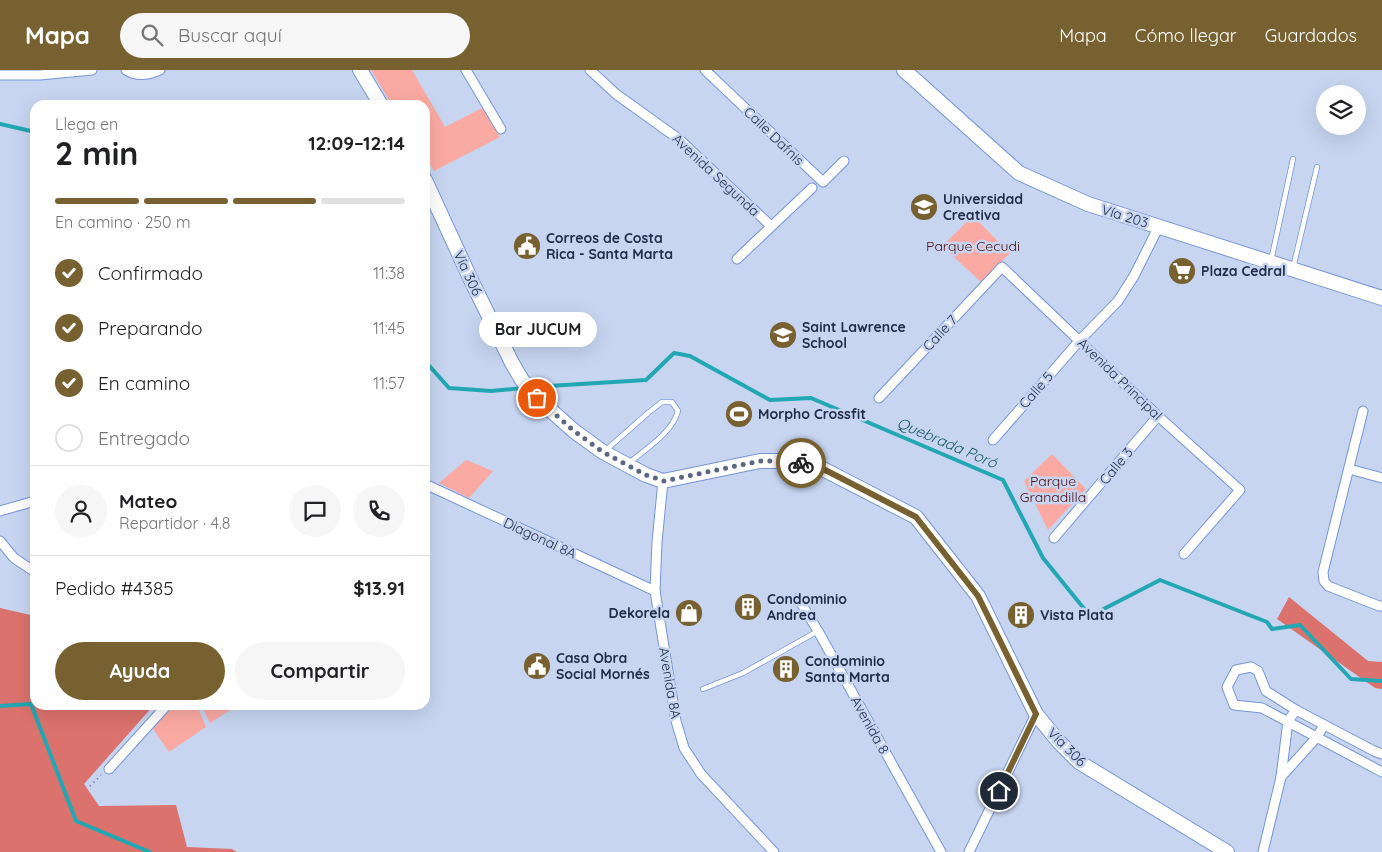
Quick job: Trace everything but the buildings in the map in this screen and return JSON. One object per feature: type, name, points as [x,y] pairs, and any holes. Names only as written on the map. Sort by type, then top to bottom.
[{"type":"street","points":[[0,75],[40,75],[92,70]]},
{"type":"street","points":[[126,70],[140,75],[153,74],[160,70]]},
{"type":"street","points":[[360,70],[378,100]]},
{"type":"street","points":[[466,70],[501,129]]},
{"type":"street","name":"Avenida Segunda","points":[[590,70],[616,94],[680,140],[771,226]]},
{"type":"street","name":"Calle Dafnis","points":[[705,70],[822,182],[844,161]]},
{"type":"street","name":"Vía 203","points":[[904,70],[1019,173],[1088,204],[1382,298]]},
{"type":"street","points":[[737,259],[812,188]]},
{"type":"street","name":"Vía 306","points":[[430,191],[471,280],[522,380],[537,398],[574,431],[603,452],[646,475],[664,481],[760,461],[793,461],[821,468],[916,517],[978,596],[1036,714],[1059,742],[1079,762],[1227,852]]},
{"type":"street","name":"Calle 5","points":[[993,440],[1080,340],[1118,300],[1134,276],[1159,226]]},
{"type":"street","name":"Avenida Principal","points":[[1002,268],[1158,416],[1240,490],[1184,554]]},
{"type":"street","name":"Calle 7","points":[[879,398],[1002,268]]},
{"type":"street","points":[[1363,411],[1323,572],[1324,581],[1328,586],[1382,606]]},
{"type":"street","name":"Calle 3","points":[[1054,538],[1158,416]]},
{"type":"street","points":[[1348,469],[1382,478]]},
{"type":"street","name":"Avenida 8A","points":[[664,481],[657,542],[655,591],[676,721],[684,748],[702,774],[774,852]]},
{"type":"street","name":"Diagonal 8A","points":[[430,486],[655,591]]},
{"type":"street","points":[[0,510],[30,502]]},
{"type":"street","points":[[0,541],[14,558],[30,569]]},
{"type":"street","name":"Avenida 8","points":[[798,598],[941,852]]},
{"type":"street","points":[[1382,754],[1296,710],[1266,691],[1258,671],[1251,667],[1236,670],[1227,687],[1234,705],[1262,708],[1382,772]]},
{"type":"street","points":[[109,769],[162,710]]},
{"type":"street","points":[[1263,852],[1281,777],[1288,721],[1296,710]]},
{"type":"street","points":[[969,852],[1036,714]]},
{"type":"street","points":[[1281,777],[1317,737],[1324,725]]},
{"type":"lane","points":[[1270,262],[1292,160]]},
{"type":"lane","points":[[1292,269],[1317,167]]},
{"type":"lane","points":[[603,452],[662,402],[672,402],[678,411],[676,420],[670,428],[627,465]]},
{"type":"lane","points":[[703,689],[743,673],[818,631]]},
{"type":"path","points":[[90,786],[109,769]]},
{"type":"green space","points":[[371,70],[412,70],[429,100],[389,100]]},
{"type":"green space","points":[[430,101],[445,127],[482,108],[500,137],[434,171],[430,165]]},
{"type":"green space","name":"Parque Cecudi","points":[[973,216],[1010,253],[981,282],[942,246]]},
{"type":"green space","name":"Parque Granadilla","points":[[1052,454],[1086,489],[1048,530],[1024,481]]},
{"type":"green space","points":[[466,460],[493,471],[469,498],[439,483]]},
{"type":"green space","points":[[170,710],[199,710],[206,727],[169,752],[153,729]]},
{"type":"green space","points":[[204,710],[230,710],[210,723]]},
{"type":"shaded area","points":[[1289,597],[1368,661],[1382,662],[1382,689],[1375,688],[1277,619]]},
{"type":"shaded area","points":[[0,608],[30,615],[30,710],[150,710],[84,784],[99,806],[176,805],[187,847],[232,849],[237,852],[0,852]]},
{"type":"waterway","name":"Quebrada Poró","points":[[0,124],[30,131]]},
{"type":"waterway","name":"Quebrada Poró","points":[[532,387],[646,380],[674,353],[690,356],[770,400],[811,398],[1003,480],[1043,558],[1090,616],[1160,580],[1267,622],[1272,629],[1300,625],[1351,679],[1382,681]]},
{"type":"waterway","name":"Quebrada Poró","points":[[430,367],[449,388],[491,391],[523,388]]},
{"type":"waterway","points":[[0,706],[30,704]]},
{"type":"waterway","points":[[33,710],[76,821],[150,852]]},
{"type":"way so far","points":[[537,398],[574,431],[603,452],[646,475],[664,481],[760,461],[793,461],[801,463]]},
{"type":"place","name":"Universidad Creativa","points":[[924,207]]},
{"type":"place","name":"Correos de Costa Rica - Santa Marta","points":[[527,246]]},
{"type":"place","name":"Plaza Cedral","points":[[1182,271]]},
{"type":"place","name":"Saint Lawrence School","points":[[783,335]]},
{"type":"place","name":"Bar JUCUM","points":[[537,398]]},
{"type":"place","name":"Morpho Crossfit","points":[[739,414]]},
{"type":"place","name":"Condominio Andrea","points":[[748,607]]},
{"type":"place","name":"Dekorela","points":[[689,613]]},
{"type":"place","name":"Vista Plata","points":[[1021,615]]},
{"type":"place","name":"Casa Obra Social Mornés","points":[[537,666]]},
{"type":"place","name":"Condominio Santa Marta","points":[[786,669]]},
{"type":"route","points":[[801,463],[821,468],[916,517],[978,596],[1036,714],[999,791]]}]
